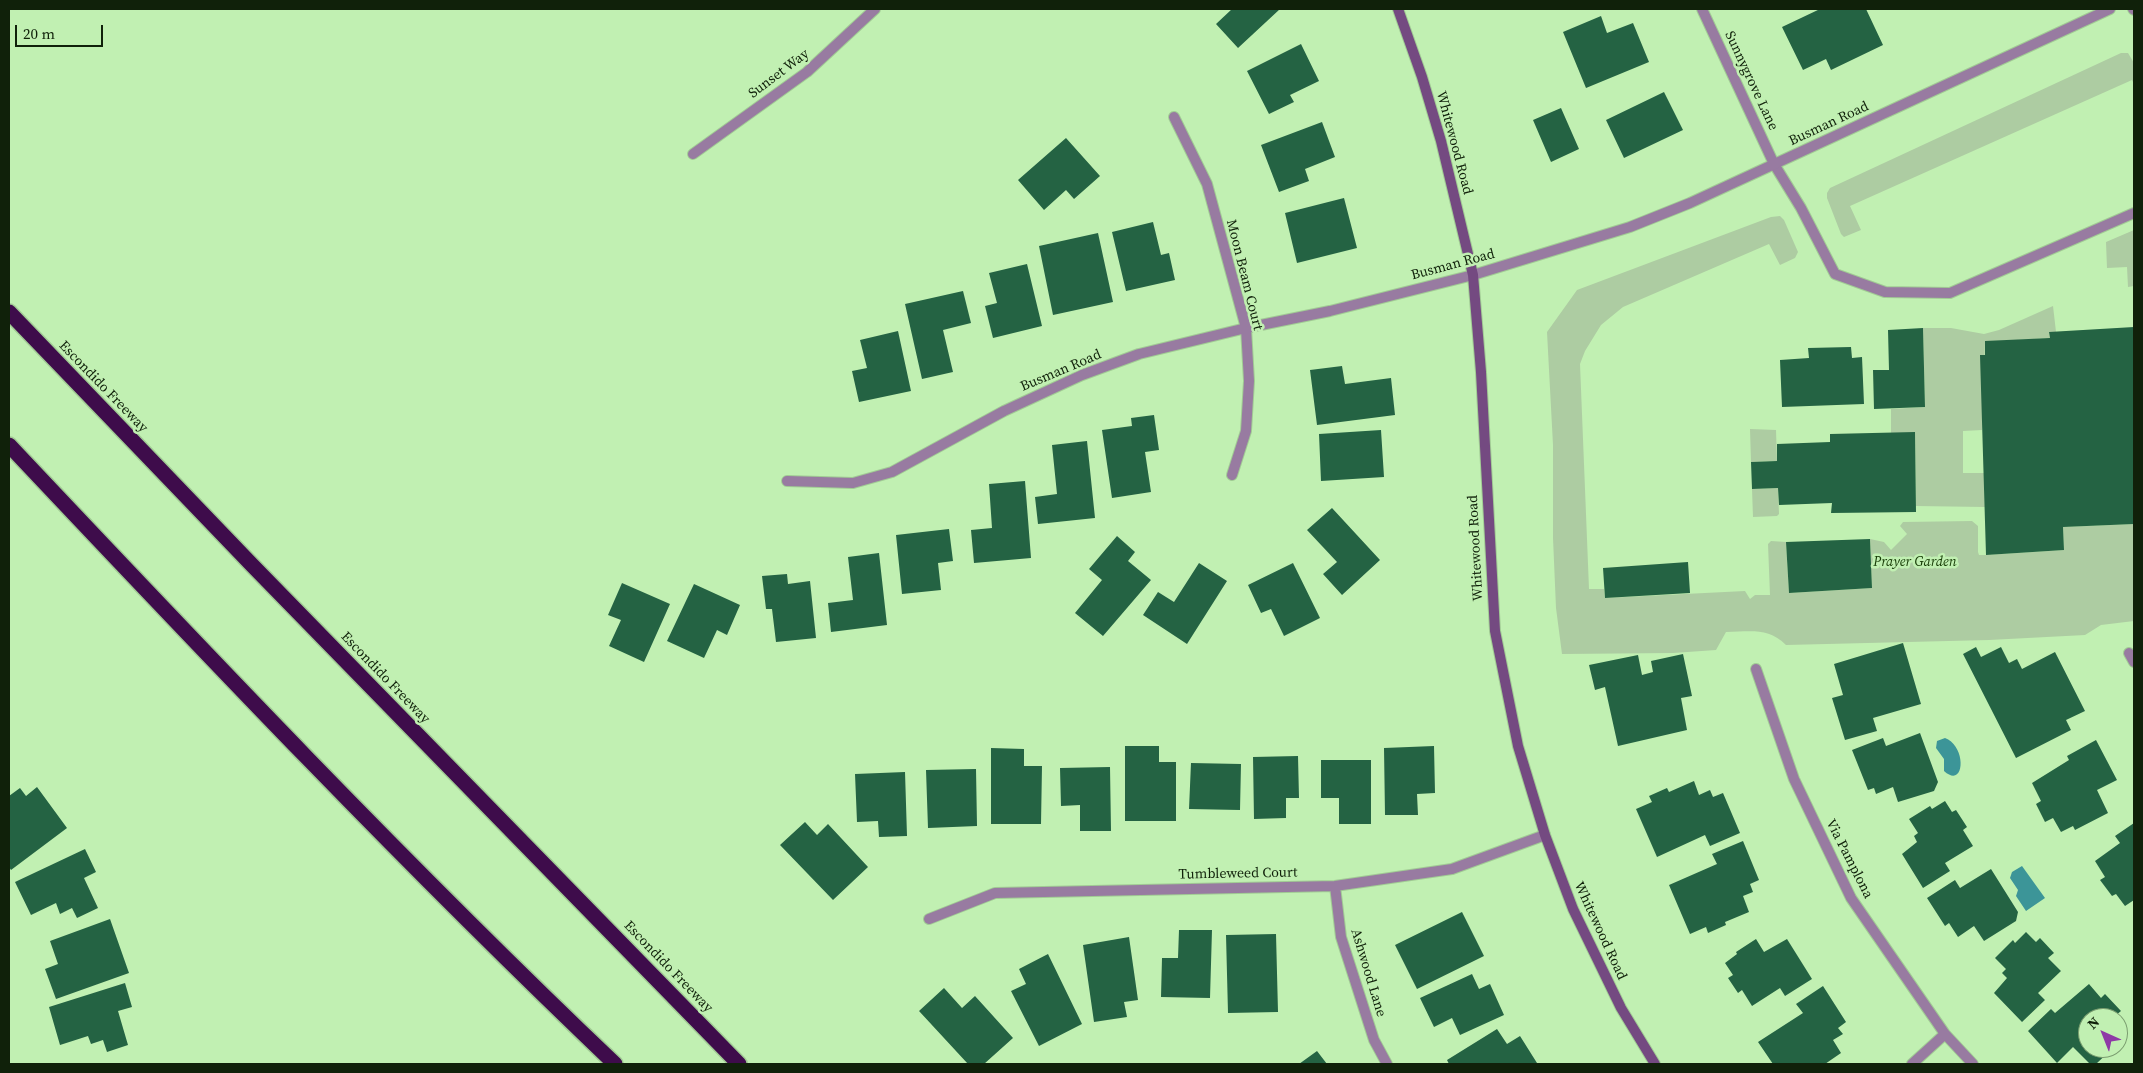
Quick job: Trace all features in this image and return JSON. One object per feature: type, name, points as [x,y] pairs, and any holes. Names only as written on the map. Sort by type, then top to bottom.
[{"type":"highway","name":"Escondido Freeway","points":[[9,312],[252,565],[740,1064]]},
{"type":"highway","points":[[9,445],[156,601],[491,946],[615,1064]]},
{"type":"main road","name":"Whitewood Road","points":[[1398,9],[1422,77],[1441,141],[1473,275],[1481,372],[1495,631],[1518,746],[1545,835],[1572,909],[1621,1008],[1655,1064]]},
{"type":"street","name":"Sunset Way","points":[[693,154],[807,72],[875,9]]},
{"type":"street","name":"Sunnygrove Lane","points":[[1702,9],[1774,164],[1801,208],[1836,274],[1885,292],[1950,293],[2134,213]]},
{"type":"street","name":"Busman Road","points":[[786,481],[853,483],[892,472],[1004,411],[1082,375],[1139,354],[1246,328],[1330,311],[1473,275],[1630,227],[1690,203],[2110,9]]},
{"type":"street","name":"Moon Beam Court","points":[[1174,117],[1207,184],[1246,328],[1249,381],[1246,431],[1232,475]]},
{"type":"street","name":"Via Pamplona","points":[[1756,669],[1794,779],[1851,898],[1945,1034],[1973,1064]]},
{"type":"street","name":"Tumbleweed Court","points":[[929,919],[995,893],[1335,886],[1452,869],[1545,835]]},
{"type":"street","name":"Ashwood Lane","points":[[1335,886],[1341,937],[1374,1040],[1387,1064]]},
{"type":"street","points":[[1912,1064],[1945,1034]]},
{"type":"green space","points":[[2121,53],[2128,53],[2134,63],[2134,84],[2132,80],[1850,206],[1861,230],[1844,237],[1841,234],[1827,198],[1830,188]]},
{"type":"green space","name":"Prayer Garden","points":[[1780,216],[1784,220],[1798,252],[1795,258],[1780,265],[1769,244],[1623,307],[1601,325],[1585,351],[1580,364],[1589,589],[1604,589],[1605,598],[1745,591],[1750,599],[1755,595],[1770,595],[1768,544],[1771,541],[1786,542],[1789,593],[1872,588],[1870,539],[1884,542],[1891,550],[1907,534],[1900,526],[1903,522],[1972,521],[1978,526],[1979,555],[2064,550],[2063,527],[2134,524],[2134,621],[2101,625],[2085,635],[1989,640],[1786,645],[1772,635],[1765,633],[1751,631],[1726,632],[1716,650],[1673,653],[1562,654],[1556,608],[1553,538],[1553,445],[1547,332],[1577,290],[1771,217]]},
{"type":"green space","points":[[2134,230],[2134,286],[2128,287],[2127,267],[2107,268],[2106,242]]},
{"type":"green space","points":[[2053,306],[2056,332],[2049,332],[2050,338],[1985,342],[1982,430],[1963,431],[1963,473],[1984,473],[1985,507],[1916,506],[1915,433],[1891,433],[1891,409],[1925,407],[1923,328],[1951,328],[1984,334],[1999,330]]},
{"type":"green space","points":[[1750,429],[1776,430],[1777,461],[1751,462]]},
{"type":"green space","points":[[1778,488],[1779,514],[1777,516],[1753,517],[1752,489]]},
{"type":"water","points":[[1945,738],[1952,742],[1960,757],[1961,765],[1956,775],[1951,775],[1944,771],[1944,759],[1936,748],[1937,741]]},
{"type":"water","points":[[2022,866],[2045,898],[2026,911],[2016,896],[2018,890],[2010,878],[2012,872]]},
{"type":"building","points":[[1232,9],[1280,9],[1238,48],[1216,24]]},
{"type":"building","points":[[1820,9],[1866,9],[1883,45],[1831,70],[1826,59],[1803,70],[1782,27]]},
{"type":"building","points":[[1601,16],[1607,33],[1633,23],[1649,62],[1586,88],[1563,32]]},
{"type":"building","points":[[1301,44],[1319,81],[1290,95],[1294,102],[1269,114],[1247,71]]},
{"type":"building","points":[[1664,92],[1683,130],[1624,158],[1606,120]]},
{"type":"building","points":[[1561,108],[1579,149],[1551,162],[1533,120]]},
{"type":"building","points":[[1322,122],[1335,157],[1305,169],[1309,181],[1279,192],[1261,145]]},
{"type":"building","points":[[1066,138],[1100,176],[1074,199],[1066,190],[1044,210],[1018,180]]},
{"type":"building","points":[[1344,198],[1357,248],[1297,263],[1285,213]]},
{"type":"building","points":[[1153,222],[1161,255],[1169,253],[1175,280],[1126,291],[1112,232]]},
{"type":"building","points":[[1098,233],[1113,302],[1053,315],[1039,246]]},
{"type":"building","points":[[1027,264],[1042,326],[993,338],[985,306],[997,303],[989,273]]},
{"type":"building","points":[[963,291],[971,323],[943,330],[953,372],[922,379],[905,304]]},
{"type":"building","points":[[2134,327],[2134,524],[2063,527],[2064,550],[1986,555],[1980,355],[1985,355],[1985,341],[2050,338],[2049,332]]},
{"type":"building","points":[[1923,328],[1925,407],[1874,409],[1873,370],[1889,370],[1888,330]]},
{"type":"building","points":[[898,331],[911,391],[859,402],[852,371],[867,368],[860,340]]},
{"type":"building","points":[[1851,347],[1852,358],[1862,357],[1864,404],[1782,407],[1780,360],[1809,358],[1808,348]]},
{"type":"building","points":[[1342,366],[1345,384],[1391,378],[1395,415],[1317,425],[1310,370]]},
{"type":"building","points":[[1154,415],[1159,450],[1145,452],[1151,492],[1112,498],[1102,430],[1132,426],[1131,418]]},
{"type":"building","points":[[1381,430],[1384,477],[1321,481],[1319,434]]},
{"type":"building","points":[[1915,432],[1916,512],[1831,513],[1832,503],[1779,505],[1778,488],[1752,489],[1751,462],[1777,461],[1777,444],[1830,442],[1830,434]]},
{"type":"building","points":[[1087,441],[1095,518],[1038,524],[1035,497],[1057,494],[1052,445]]},
{"type":"building","points":[[1025,481],[1031,558],[974,563],[971,530],[992,528],[989,484]]},
{"type":"building","points":[[1332,508],[1380,560],[1342,595],[1323,574],[1337,562],[1307,530]]},
{"type":"building","points":[[949,529],[953,561],[938,563],[941,590],[902,594],[896,535]]},
{"type":"building","points":[[1117,536],[1135,552],[1128,561],[1151,580],[1103,636],[1075,613],[1102,580],[1089,569]]},
{"type":"building","points":[[1870,539],[1872,588],[1789,593],[1786,542]]},
{"type":"building","points":[[879,553],[887,625],[831,632],[828,603],[853,600],[848,557]]},
{"type":"building","points":[[1688,562],[1690,593],[1605,598],[1603,568]]},
{"type":"building","points":[[1199,563],[1227,581],[1187,644],[1143,615],[1158,592],[1174,602]]},
{"type":"building","points":[[1293,563],[1320,618],[1284,636],[1271,609],[1261,613],[1248,585]]},
{"type":"building","points":[[787,574],[788,584],[810,581],[816,638],[776,642],[772,609],[766,609],[762,576]]},
{"type":"building","points":[[622,583],[670,604],[644,662],[609,646],[621,620],[608,615]]},
{"type":"building","points":[[694,584],[740,605],[727,635],[717,630],[704,658],[667,641]]},
{"type":"building","points":[[1903,643],[1921,704],[1873,718],[1877,731],[1845,740],[1832,698],[1843,695],[1834,664]]},
{"type":"building","points":[[1976,647],[1981,657],[2001,647],[2009,663],[2017,659],[2022,669],[2055,652],[2085,711],[2066,720],[2071,730],[2016,758],[1963,654]]},
{"type":"building","points":[[1683,654],[1692,696],[1681,698],[1687,730],[1618,746],[1605,687],[1595,690],[1589,665],[1638,655],[1642,675],[1653,672],[1651,661]]},
{"type":"building","points":[[1920,733],[1938,782],[1934,791],[1898,802],[1893,787],[1876,794],[1874,788],[1868,790],[1852,750],[1883,738],[1886,746]]},
{"type":"building","points":[[2096,740],[2117,780],[2097,790],[2108,813],[2075,830],[2073,826],[2061,832],[2053,818],[2045,822],[2036,804],[2041,801],[2032,783],[2069,760],[2067,756]]},
{"type":"building","points":[[1125,746],[1159,746],[1159,762],[1176,762],[1176,821],[1125,821]]},
{"type":"building","points":[[1434,746],[1435,793],[1417,794],[1418,815],[1385,815],[1384,748]]},
{"type":"building","points":[[991,748],[1024,749],[1024,766],[1042,766],[1041,824],[991,824]]},
{"type":"building","points":[[1298,756],[1299,798],[1286,798],[1286,818],[1254,819],[1253,757]]},
{"type":"building","points":[[1321,760],[1371,760],[1371,824],[1339,824],[1339,798],[1321,798]]},
{"type":"building","points":[[1191,763],[1241,764],[1240,810],[1189,809]]},
{"type":"building","points":[[1110,767],[1111,831],[1080,831],[1080,805],[1061,806],[1060,768]]},
{"type":"building","points":[[976,769],[977,826],[928,828],[926,770]]},
{"type":"building","points":[[905,772],[907,836],[879,837],[878,821],[857,822],[855,774]]},
{"type":"building","points":[[1694,781],[1699,795],[1710,790],[1713,797],[1723,793],[1740,833],[1710,846],[1705,835],[1657,857],[1636,809],[1652,802],[1649,796],[1667,788],[1669,792]]},
{"type":"building","points":[[37,787],[67,828],[11,870],[9,867],[9,796],[20,788],[26,796]]},
{"type":"building","points":[[1945,801],[1952,812],[1956,810],[1967,827],[1963,830],[1973,846],[1945,863],[1950,871],[1923,888],[1902,854],[1917,842],[1914,836],[1918,833],[1909,819],[1930,806],[1932,809]]},
{"type":"building","points":[[805,822],[817,835],[828,824],[868,867],[833,900],[780,845]]},
{"type":"building","points":[[2134,823],[2134,900],[2125,906],[2116,894],[2112,896],[2100,880],[2105,877],[2095,861],[2120,843],[2115,836]]},
{"type":"building","points":[[1743,841],[1759,880],[1750,884],[1753,892],[1743,896],[1749,912],[1725,922],[1726,925],[1708,933],[1706,927],[1690,934],[1669,885],[1717,864],[1712,854]]},
{"type":"building","points":[[85,849],[96,872],[84,878],[98,908],[77,918],[72,908],[60,914],[56,903],[31,915],[15,882]]},
{"type":"building","points":[[1991,869],[2018,912],[2016,921],[1984,941],[1974,926],[1958,937],[1949,923],[1945,926],[1927,898],[1955,880],[1960,888]]},
{"type":"building","points":[[1462,912],[1484,956],[1417,989],[1395,945]]},
{"type":"building","points":[[110,919],[129,973],[56,999],[45,969],[58,964],[50,941]]},
{"type":"building","points":[[1179,930],[1212,930],[1210,998],[1161,997],[1162,958],[1178,958]]},
{"type":"building","points":[[2026,932],[2036,942],[2040,938],[2054,953],[2048,958],[2061,971],[2038,993],[2045,1000],[2022,1022],[1994,993],[2007,978],[2002,973],[2006,969],[1995,958],[2013,940],[2015,943]]},
{"type":"building","points":[[1276,934],[1278,1012],[1228,1013],[1226,935]]},
{"type":"building","points":[[1129,937],[1138,1000],[1124,1002],[1127,1017],[1094,1022],[1083,945]]},
{"type":"building","points":[[1756,939],[1764,952],[1787,939],[1812,979],[1785,996],[1780,988],[1752,1006],[1742,990],[1738,993],[1728,978],[1733,975],[1725,963],[1737,954],[1736,952]]},
{"type":"building","points":[[1048,954],[1082,1024],[1039,1046],[1011,991],[1026,984],[1019,969]]},
{"type":"building","points":[[1472,974],[1479,989],[1490,984],[1504,1015],[1460,1035],[1452,1018],[1434,1027],[1420,998]]},
{"type":"building","points":[[125,983],[132,1007],[118,1011],[128,1045],[107,1052],[103,1040],[91,1044],[88,1036],[60,1045],[49,1007]]},
{"type":"building","points":[[2089,984],[2101,998],[2105,994],[2118,1008],[2078,1008],[2078,1052],[2073,1047],[2057,1063],[2028,1031],[2051,1009],[2055,1013]]},
{"type":"building","points":[[1823,986],[1846,1022],[1838,1028],[1843,1034],[1833,1040],[1841,1053],[1825,1064],[1773,1064],[1758,1042],[1803,1013],[1796,1004]]},
{"type":"building","points":[[944,988],[962,1008],[975,996],[1013,1038],[984,1064],[968,1064],[919,1011]]},
{"type":"building","points":[[1497,1029],[1507,1044],[1520,1036],[1537,1063],[1449,1064],[1447,1060]]},
{"type":"building","points":[[1317,1051],[1327,1064],[1299,1064]]},
{"type":"building","points":[[2084,1058],[2102,1058],[2096,1064],[2090,1064]]}]
